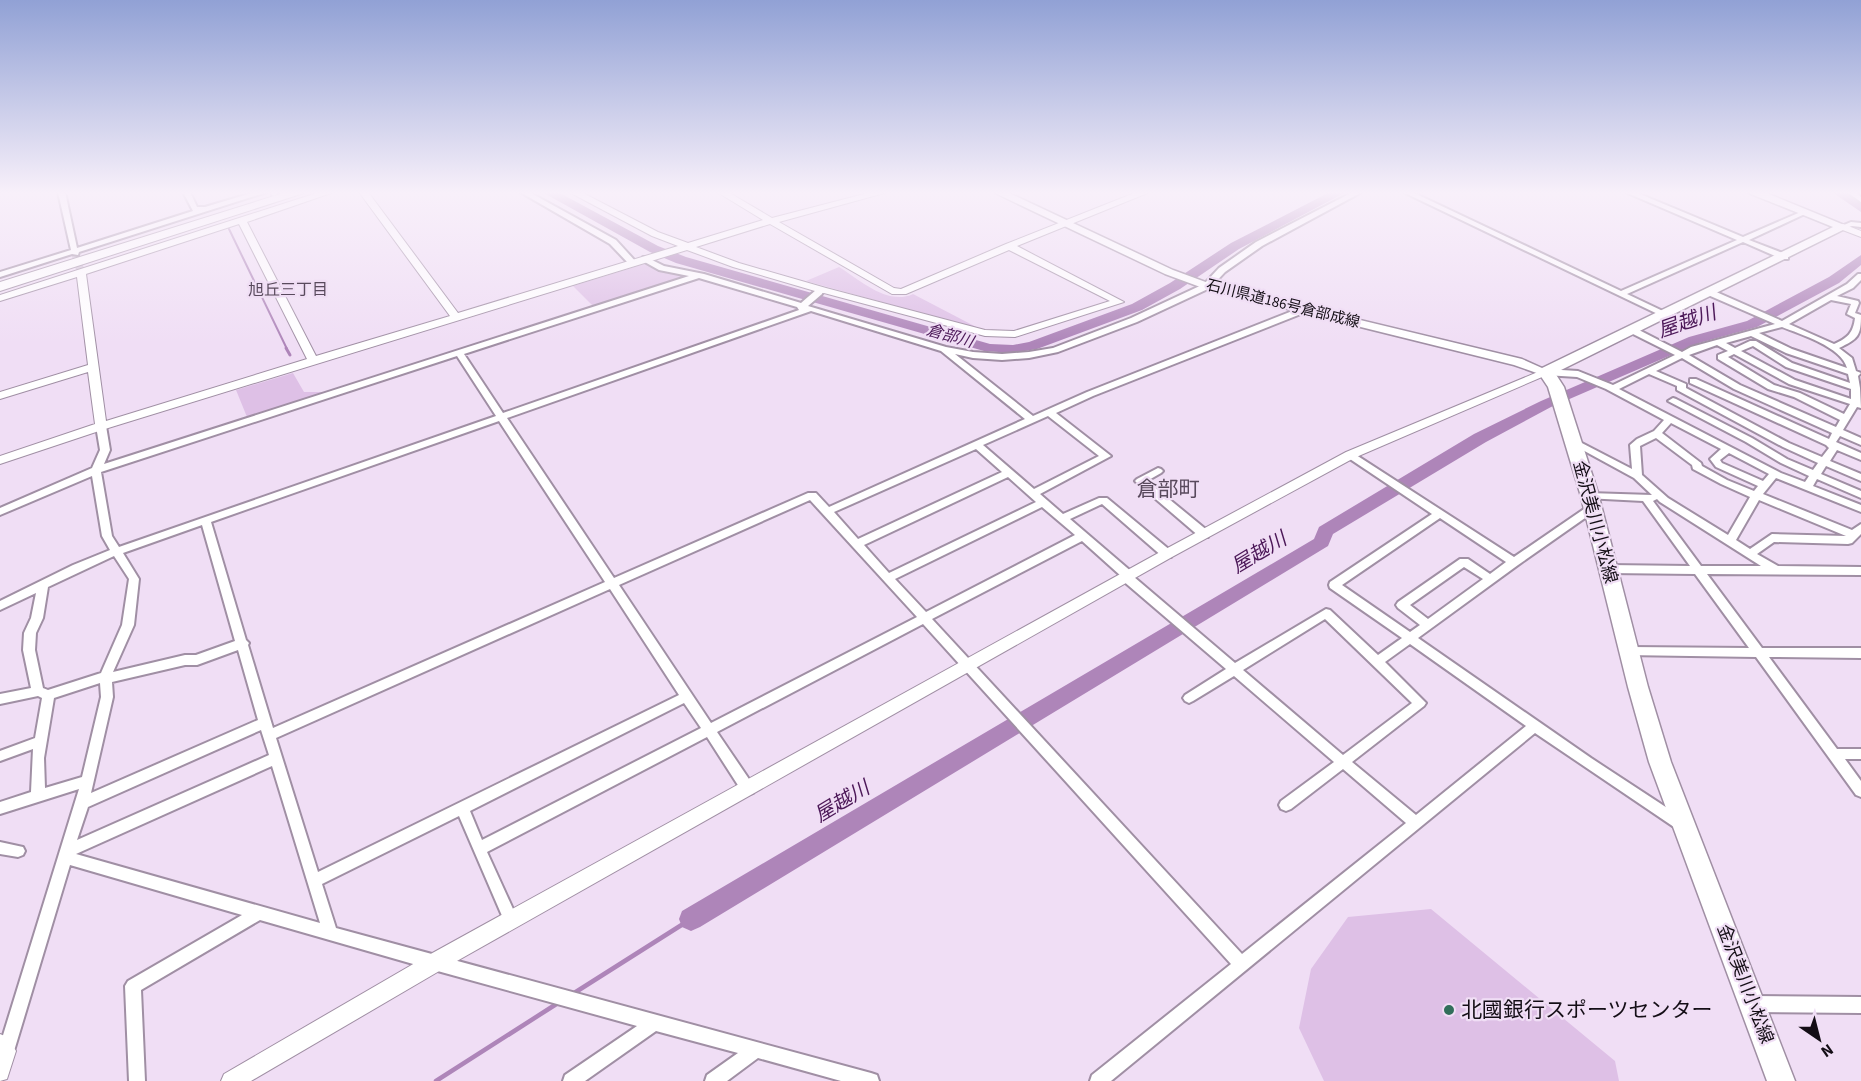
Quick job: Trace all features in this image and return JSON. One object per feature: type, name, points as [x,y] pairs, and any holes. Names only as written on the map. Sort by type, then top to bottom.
[{"type":"highway","points":[[0,282],[131,242]]},
{"type":"highway","points":[[0,287],[141,242]]},
{"type":"main road","name":"石川県道186号倉部成線","points":[[1107,242],[1169,272],[1205,285],[1518,362],[1545,372]]},
{"type":"main road","points":[[1545,372],[1813,242]]},
{"type":"main road","name":"金沢美川小松線","points":[[1545,372],[1556,387],[1573,442],[1660,762],[1781,1081]]},
{"type":"street","points":[[73,242],[75,252]]},
{"type":"street","points":[[0,275],[104,242]]},
{"type":"street","points":[[0,298],[169,242]]},
{"type":"street","points":[[252,242],[313,361]]},
{"type":"street","points":[[401,242],[456,317]]},
{"type":"street","points":[[613,242],[633,263]]},
{"type":"street","points":[[678,242],[736,265],[821,291],[985,333],[1015,334],[1119,302],[1009,246]]},
{"type":"street","points":[[0,460],[101,426],[700,242]]},
{"type":"street","points":[[807,242],[892,291],[902,292],[1018,242]]},
{"type":"street","points":[[649,258],[662,268],[805,307],[944,349],[1002,357],[1055,350],[1134,320],[1205,285],[1222,270],[1262,242]]},
{"type":"street","points":[[1512,242],[1664,315]]},
{"type":"street","points":[[1621,294],[1735,242]]},
{"type":"street","points":[[1751,242],[1785,257]]},
{"type":"street","points":[[0,1072],[3,1048],[82,803],[108,697],[105,677],[128,625],[134,579],[107,536],[96,471],[105,450],[81,270]]},
{"type":"street","points":[[0,512],[96,471],[697,276]]},
{"type":"street","points":[[1610,388],[1680,354],[1780,323],[1830,297],[1861,276]]},
{"type":"street","points":[[0,606],[77,568],[116,552],[503,417],[805,307],[821,291]]},
{"type":"street","points":[[1711,293],[1835,347],[1849,360],[1857,374],[1858,404],[1846,418],[1830,444]]},
{"type":"street","points":[[1830,297],[1855,303],[1851,314],[1858,317],[1857,333],[1853,339],[1835,347]]},
{"type":"street","points":[[828,511],[1049,412],[1303,310]]},
{"type":"street","points":[[1632,330],[1710,370],[1737,387],[1861,442]]},
{"type":"street","points":[[1752,333],[1789,351],[1857,374]]},
{"type":"street","points":[[1718,342],[1792,382],[1858,404]]},
{"type":"street","points":[[1846,418],[1797,395],[1771,387],[1721,357],[1753,344],[1795,367],[1858,390]]},
{"type":"street","points":[[944,349],[1032,420]]},
{"type":"street","points":[[459,353],[748,789]]},
{"type":"street","points":[[1638,476],[1635,445],[1642,438],[1657,434],[1682,387],[1710,370],[1732,364]]},
{"type":"street","points":[[0,396],[93,367]]},
{"type":"street","points":[[1649,371],[1786,445],[1861,478]]},
{"type":"street","points":[[231,1081],[434,963],[1167,554],[1350,455],[1545,372],[1586,377],[1774,473],[1861,509]]},
{"type":"street","points":[[1693,381],[1861,457]]},
{"type":"street","points":[[1719,408],[1731,400]]},
{"type":"street","points":[[1673,401],[1755,443],[1784,461],[1861,495]]},
{"type":"street","points":[[1033,493],[1106,456],[1049,412]]},
{"type":"street","points":[[1782,421],[1793,413]]},
{"type":"street","points":[[1657,434],[1698,465],[1696,467],[1724,482],[1857,532],[1848,540],[1772,538],[1750,554]]},
{"type":"street","points":[[1573,442],[1638,476],[1660,496],[1775,570]]},
{"type":"street","points":[[1755,443],[1714,459],[1719,465],[1764,485]]},
{"type":"street","points":[[1807,487],[1834,447],[1830,444]]},
{"type":"street","points":[[977,445],[1064,518],[1177,620],[1416,823]]},
{"type":"street","points":[[1350,455],[1388,482],[1514,562]]},
{"type":"street","points":[[1158,471],[1140,481],[1204,534]]},
{"type":"street","points":[[857,544],[1009,473]]},
{"type":"street","points":[[1730,541],[1757,494],[1774,473]]},
{"type":"street","points":[[82,803],[268,729],[812,495],[1241,964]]},
{"type":"street","points":[[1377,663],[1590,503],[1647,500],[1660,496]]},
{"type":"street","points":[[1064,518],[1103,500],[1167,554]]},
{"type":"street","points":[[1647,500],[1861,791]]},
{"type":"street","points":[[888,578],[1044,502]]},
{"type":"street","points":[[1438,514],[1334,585],[1535,726],[1685,826]]},
{"type":"street","points":[[206,522],[330,932]]},
{"type":"street","points":[[478,849],[1083,536]]},
{"type":"street","points":[[1428,625],[1402,605],[1464,562],[1490,579]]},
{"type":"street","points":[[1608,569],[1861,571]]},
{"type":"street","points":[[38,795],[43,693],[29,650],[30,633],[38,618],[42,585]]},
{"type":"street","points":[[1190,698],[1326,614],[1420,704],[1286,805]]},
{"type":"street","points":[[0,699],[43,693],[105,677],[185,660],[197,660],[243,643]]},
{"type":"street","points":[[1629,652],[1861,653]]},
{"type":"street","points":[[315,881],[687,696]]},
{"type":"street","points":[[1098,1081],[1535,726]]},
{"type":"street","points":[[0,756],[41,741]]},
{"type":"street","points":[[1834,754],[1861,754]]},
{"type":"street","points":[[65,855],[276,758]]},
{"type":"street","points":[[0,808],[87,781]]},
{"type":"street","points":[[462,808],[511,920]]},
{"type":"street","points":[[0,848],[18,851]]},
{"type":"street","points":[[65,855],[434,963],[871,1081]]},
{"type":"street","points":[[137,1081],[132,986],[260,912]]},
{"type":"street","points":[[1753,1004],[1861,1005]]},
{"type":"street","points":[[571,1081],[654,1023]]},
{"type":"street","points":[[713,1081],[755,1050]]},
{"type":"shaded area","points":[[647,263],[684,277],[593,306],[573,286]]},
{"type":"shaded area","points":[[839,267],[874,290],[894,297],[913,294],[982,330],[806,281]]},
{"type":"shaded area","points":[[293,373],[304,392],[324,392],[247,417],[236,390]]},
{"type":"shaded area","points":[[1431,909],[1615,1061],[1619,1081],[1324,1081],[1299,1028],[1311,969],[1348,917]]},
{"type":"waterway","points":[[235,242],[287,349]]},
{"type":"waterway","name":"倉部川","points":[[642,242],[681,260],[989,348],[1013,349],[1032,346],[1137,307],[1175,286],[1242,242]]},
{"type":"waterway","name":"屋越川","points":[[691,919],[1322,542],[1325,531],[1480,438],[1546,404],[1694,340],[1752,324],[1834,280],[1861,259]]},
{"type":"waterway","points":[[286,348],[290,355]]},
{"type":"waterway","points":[[571,995],[691,919]]},
{"type":"waterway","points":[[436,1081],[558,1003]]},
{"type":"tunnel","points":[[75,253],[80,269]]},
{"type":"place","name":"北國銀行スポーツセンター","points":[[1449,1010]]},
{"type":"district","name":"旭丘三丁目","points":[[288,290]]},
{"type":"district","name":"倉部町","points":[[1168,489]]}]
